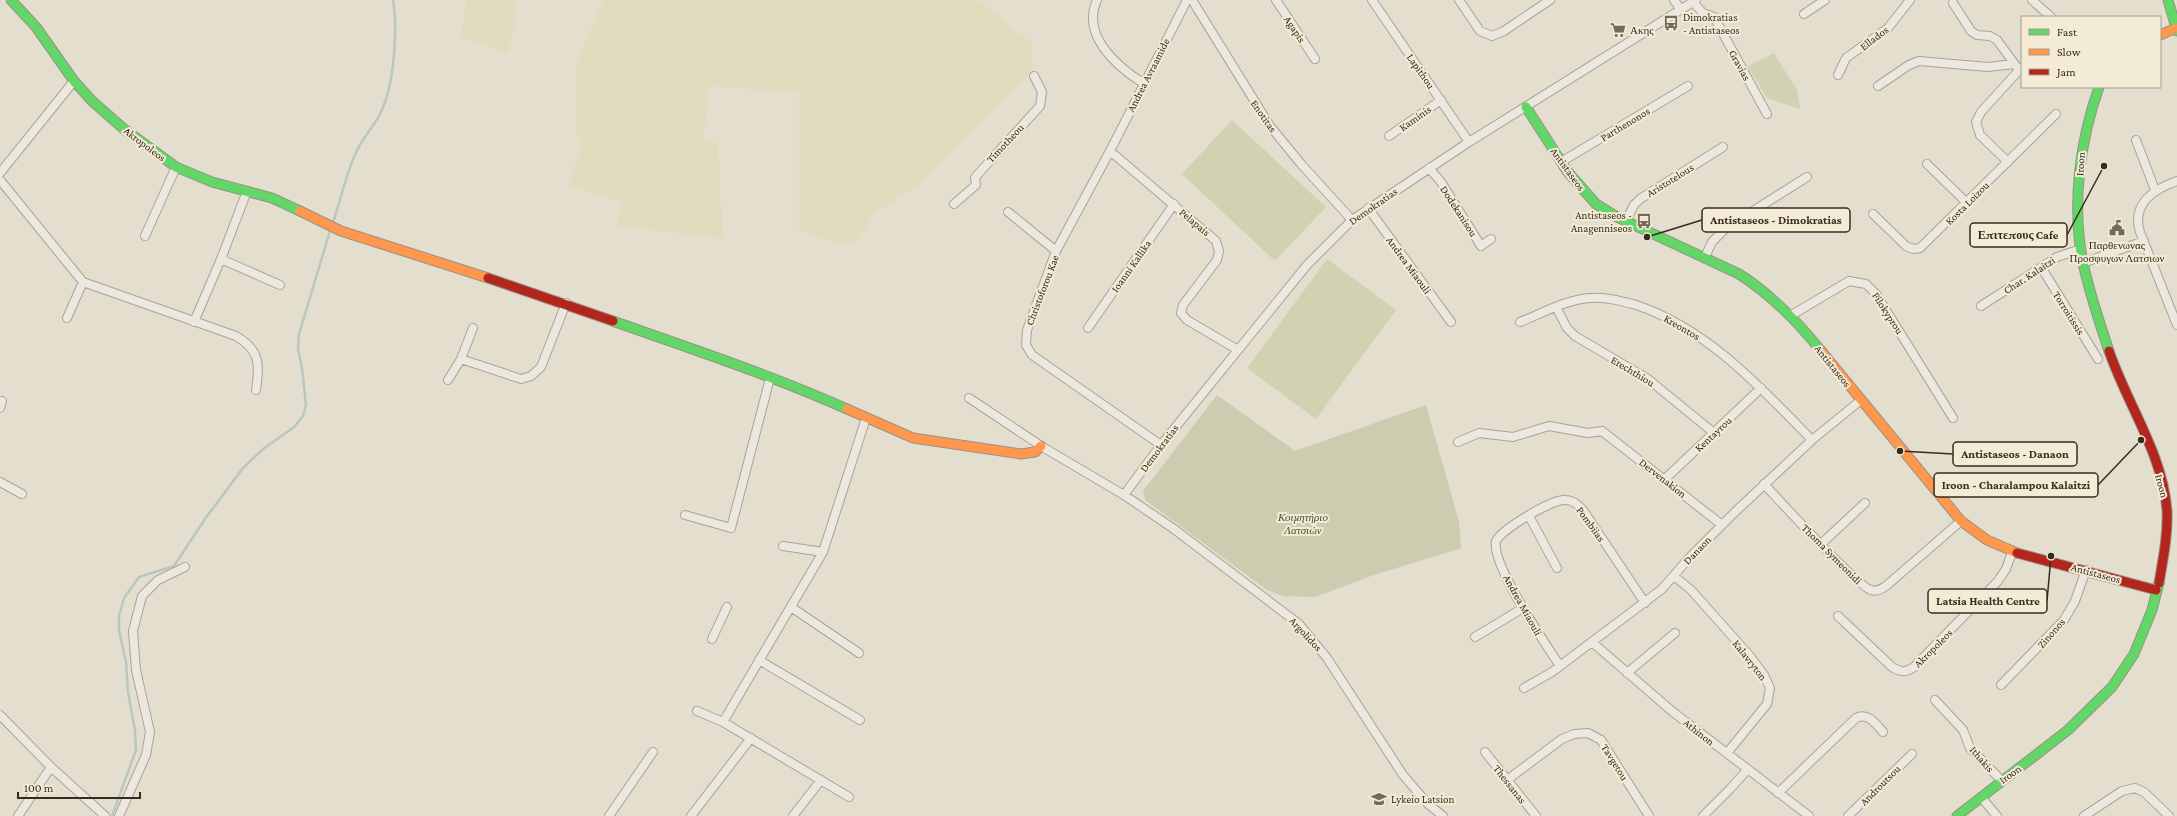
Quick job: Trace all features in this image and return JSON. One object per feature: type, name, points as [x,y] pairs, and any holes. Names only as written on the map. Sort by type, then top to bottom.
[{"type":"street","name":"Akropoleos","points":[[11,0],[36,27],[74,81],[92,101],[124,129],[176,167],[212,182],[272,198],[336,229],[566,303],[770,378],[808,390],[866,418],[907,435],[931,442],[1026,454],[1035,452],[1041,446]]},
{"type":"street","points":[[1098,0],[1093,17],[1098,38],[1114,61],[1129,74],[1143,83]]},
{"type":"street","name":"Andrea Avraamide","points":[[1110,151],[1143,83],[1187,0]]},
{"type":"street","name":"Enotitas","points":[[1192,0],[1270,126],[1301,164],[1352,220]]},
{"type":"street","name":"Agapis","points":[[1276,0],[1315,59]]},
{"type":"street","name":"Lapithou","points":[[1372,0],[1469,142]]},
{"type":"street","points":[[1458,0],[1478,29],[1489,36],[1501,33],[1539,3],[1550,0]]},
{"type":"street","points":[[1674,0],[1681,10]]},
{"type":"street","points":[[1804,14],[1825,0]]},
{"type":"street","name":"Ellados","points":[[1838,75],[1846,58],[1888,28],[1910,0]]},
{"type":"street","points":[[2032,0],[2050,16]]},
{"type":"street","points":[[2161,35],[2176,29],[2168,0]]},
{"type":"street","name":"Demokratias","points":[[1124,495],[1161,445],[1307,265],[1352,220],[1469,142],[1526,108],[1694,1]]},
{"type":"street","name":"Gravias","points":[[1694,1],[1703,13],[1714,17],[1767,114]]},
{"type":"street","points":[[1953,3],[1971,31],[1977,35],[1990,36],[1997,40],[2019,67]]},
{"type":"street","points":[[1878,86],[1909,65],[1919,61],[1988,67],[2019,67]]},
{"type":"street","points":[[2008,162],[1980,135],[1976,128],[1976,120],[2019,67]]},
{"type":"street","name":"Timotheou","points":[[954,204],[976,185],[975,180],[978,174],[1040,106],[1042,92],[1034,76]]},
{"type":"street","points":[[0,173],[74,81]]},
{"type":"street","name":"Parthenonos","points":[[1561,162],[1688,86]]},
{"type":"street","name":"Iroon","points":[[1957,816],[2001,780],[2049,745],[2085,714],[2124,672],[2143,633],[2156,590],[2167,536],[2167,513],[2164,491],[2153,458],[2118,374],[2083,263],[2081,249],[2080,156],[2085,129],[2099,88]]},
{"type":"street","name":"Kaminis","points":[[1389,136],[1441,100]]},
{"type":"street","name":"Antistaseos","points":[[1526,108],[1561,162],[1592,200],[1626,221],[1705,257],[1756,284],[1790,316],[1961,521],[1981,537],[2012,552],[2086,570],[2156,590]]},
{"type":"street","name":"Kosta Loizou","points":[[1873,214],[1903,244],[1915,249],[1925,244],[2056,114]]},
{"type":"street","points":[[2136,140],[2155,190]]},
{"type":"street","name":"Aristotelous","points":[[1626,221],[1634,205],[1640,199],[1723,146]]},
{"type":"street","name":"Pelapais","points":[[1110,151],[1213,236],[1219,251],[1215,263],[1183,305],[1181,310],[1182,316],[1238,350]]},
{"type":"street","name":"Christoforou Kae","points":[[1110,151],[1056,251],[1027,330],[1028,350],[1037,360],[1161,445]]},
{"type":"street","points":[[1927,164],[1967,203]]},
{"type":"street","points":[[145,236],[176,167]]},
{"type":"street","name":"Dodekanisou","points":[[1429,168],[1441,182],[1481,246],[1491,239]]},
{"type":"street","points":[[1705,257],[1712,242],[1726,228],[1807,177]]},
{"type":"street","points":[[0,180],[83,282],[236,336],[250,346],[257,359],[258,374],[256,390]]},
{"type":"street","points":[[2177,181],[2155,190],[2145,200],[2139,213],[2138,228],[2177,325]]},
{"type":"street","points":[[194,322],[221,259],[247,191]]},
{"type":"street","name":"Ioanni Kallika","points":[[1088,328],[1174,204]]},
{"type":"street","name":"Andrea Miaouli","points":[[1368,208],[1451,322]]},
{"type":"street","points":[[1008,212],[1056,251]]},
{"type":"street","points":[[2083,263],[2144,241]]},
{"type":"street","name":"Char. Kalaitzi","points":[[1981,306],[2063,254],[2081,249]]},
{"type":"street","points":[[221,259],[280,286]]},
{"type":"street","name":"Torroitissis","points":[[2041,267],[2098,359]]},
{"type":"street","name":"Filokyprou","points":[[1790,316],[1849,281],[1856,281],[1866,284],[1876,294],[1953,418]]},
{"type":"street","points":[[67,318],[83,282]]},
{"type":"street","name":"Kreontos","points":[[1520,322],[1575,300],[1599,297],[1623,301],[1654,312],[1677,323],[1704,340],[1761,388],[1812,440]]},
{"type":"street","points":[[461,359],[521,379],[532,376],[541,366],[566,303]]},
{"type":"street","name":"Erechthiou","points":[[1556,307],[1567,328],[1575,336],[1648,379],[1714,433]]},
{"type":"street","points":[[448,380],[461,359],[473,328]]},
{"type":"street","points":[[686,514],[732,528],[770,378]]},
{"type":"street","name":"Kentayrou","points":[[1665,479],[1761,388]]},
{"type":"street","name":"Argolidos","points":[[969,398],[974,403],[1041,446],[1124,495],[1174,529],[1299,624],[1327,658],[1403,775],[1428,804],[1443,816]]},
{"type":"street","name":"Danaon","points":[[1524,688],[1546,677],[1593,643],[1662,589],[1722,525],[1764,484],[1812,440],[1861,400]]},
{"type":"street","points":[[723,722],[823,552],[866,418]]},
{"type":"street","name":"Dervenakion","points":[[1458,442],[1479,433],[1513,437],[1549,426],[1588,433],[1602,431],[1722,525]]},
{"type":"street","points":[[0,482],[22,494]]},
{"type":"street","name":"Thoma Symeonidi","points":[[1764,484],[1865,587],[1872,591],[1886,586],[1961,521]]},
{"type":"street","name":"Pombiias","points":[[1496,541],[1504,531],[1559,500],[1575,503],[1583,510],[1645,603]]},
{"type":"street","points":[[1822,544],[1865,503]]},
{"type":"street","points":[[1529,516],[1557,568]]},
{"type":"street","name":"Andrea Miaouli","points":[[1496,541],[1498,555],[1523,608],[1560,666]]},
{"type":"street","points":[[783,546],[823,552]]},
{"type":"street","name":"Akropoleos","points":[[1838,616],[1892,667],[1900,671],[1908,671],[1914,667],[1998,581],[2006,569],[2012,552]]},
{"type":"street","points":[[119,816],[146,755],[150,732],[136,670],[133,631],[142,596],[158,580],[185,567]]},
{"type":"street","name":"Zinonos","points":[[2001,685],[2064,620],[2075,601],[2086,570]]},
{"type":"street","name":"Kalavryton","points":[[1674,576],[1691,590],[1749,655],[1769,685],[1770,695],[1766,704],[1727,753]]},
{"type":"street","points":[[712,638],[727,607]]},
{"type":"street","points":[[791,607],[860,653]]},
{"type":"street","points":[[1475,637],[1523,608]]},
{"type":"street","points":[[1627,673],[1675,633]]},
{"type":"street","name":"Athinon","points":[[1593,643],[1627,673],[1809,816]]},
{"type":"street","points":[[759,660],[860,720]]},
{"type":"street","name":"Ithakis","points":[[1935,700],[1963,730],[1970,748],[2001,780]]},
{"type":"street","points":[[697,711],[723,722],[849,797]]},
{"type":"street","points":[[0,714],[51,767],[104,815]]},
{"type":"street","points":[[1778,793],[1858,717],[1869,718],[1883,732]]},
{"type":"street","name":"Tavgetou","points":[[1507,780],[1562,739],[1574,734],[1588,733],[1601,740],[1649,816]]},
{"type":"street","points":[[691,816],[751,738]]},
{"type":"street","points":[[609,816],[653,752]]},
{"type":"street","name":"Thessanas","points":[[1485,752],[1536,816]]},
{"type":"street","name":"Androutsou","points":[[1848,816],[1912,754]]},
{"type":"street","points":[[18,816],[51,767]]},
{"type":"street","points":[[1702,816],[1730,790],[1748,769]]},
{"type":"street","points":[[793,816],[821,780]]},
{"type":"street","points":[[2084,816],[2122,791],[2133,788],[2144,792],[2169,816]]},
{"type":"street","points":[[1981,797],[1997,816]]},
{"type":"shaded area","points":[[467,0],[518,0],[509,54],[461,37]]},
{"type":"shaded area","points":[[603,0],[978,0],[1033,44],[1031,69],[1024,81],[920,183],[875,213],[857,242],[835,243],[799,230],[799,93],[709,86],[704,137],[718,144],[723,239],[616,226],[622,203],[568,185],[581,148],[577,135],[576,65]]},
{"type":"green space","points":[[1774,53],[1797,90],[1800,109],[1767,98],[1748,66]]},
{"type":"green space","points":[[1232,120],[1326,207],[1275,261],[1182,174]]},
{"type":"green space","points":[[1327,259],[1396,310],[1316,419],[1247,368]]},
{"type":"green space","name":"Κοιμητήριο Λατσιών","points":[[1217,395],[1295,451],[1426,405],[1459,522],[1461,548],[1371,576],[1315,597],[1283,596],[1267,590],[1145,500],[1143,491]]},
{"type":"waterway","points":[[333,222],[352,161],[358,148],[380,114],[389,89],[395,42],[393,0]]},
{"type":"waterway","points":[[112,816],[136,750],[135,731],[128,692],[126,662],[119,630],[119,616],[124,598],[139,577],[174,566],[205,519],[243,468],[263,449],[294,427],[303,416],[306,405],[302,368],[298,349],[299,334],[330,231]]},
{"type":"traffic: fast","points":[[11,0],[36,27],[74,81],[92,101],[124,129],[176,167],[212,182],[272,198],[300,211]]},
{"type":"traffic: fast","points":[[2168,0],[2177,31]]},
{"type":"traffic: fast","points":[[2099,88],[2092,108],[2083,150],[2078,193],[2078,215],[2079,237],[2084,270],[2109,351]]},
{"type":"traffic: fast","points":[[1526,107],[1567,171],[1596,204],[1617,217],[1739,274],[1763,291],[1784,310],[1804,330],[1822,352]]},
{"type":"traffic: fast","points":[[613,321],[760,374],[847,409]]},
{"type":"traffic: fast","points":[[1957,816],[2068,730],[2112,687],[2134,654],[2152,610],[2159,583]]},
{"type":"traffic: slow","points":[[2161,35],[2176,28]]},
{"type":"traffic: slow","points":[[300,211],[341,231],[488,278]]},
{"type":"traffic: slow","points":[[1822,352],[1961,521],[1987,540],[2017,553]]},
{"type":"traffic: slow","points":[[847,409],[913,438],[1021,454],[1035,452],[1041,446]]},
{"type":"traffic: jam","points":[[488,278],[613,321]]},
{"type":"traffic: jam","points":[[2109,351],[2116,371],[2152,449],[2164,490],[2167,511],[2167,529],[2159,583]]},
{"type":"traffic: jam","points":[[2017,553],[2156,590]]},
{"type":"place","name":"Dimokratias - Antistaseos","points":[[1671,23]]},
{"type":"place","name":"Ακης","points":[[1618,30]]},
{"type":"place","name":"Επιτεπους Cafe","points":[[2104,166]]},
{"type":"place","name":"Antistaseos - Anagenniseos","points":[[1644,221]]},
{"type":"place","name":"Παρθενωνας Προσφυγων Λατσιων","points":[[2117,228]]},
{"type":"place","name":"Antistaseos - Dimokratias","points":[[1647,237]]},
{"type":"place","name":"Iroon - Charalampou Kalaitzi","points":[[2141,440]]},
{"type":"place","name":"Antistaseos - Danaon","points":[[1900,451]]},
{"type":"place","name":"Latsia Health Centre","points":[[2051,556]]},
{"type":"place","name":"Lykeio Latsion","points":[[1379,799]]}]
